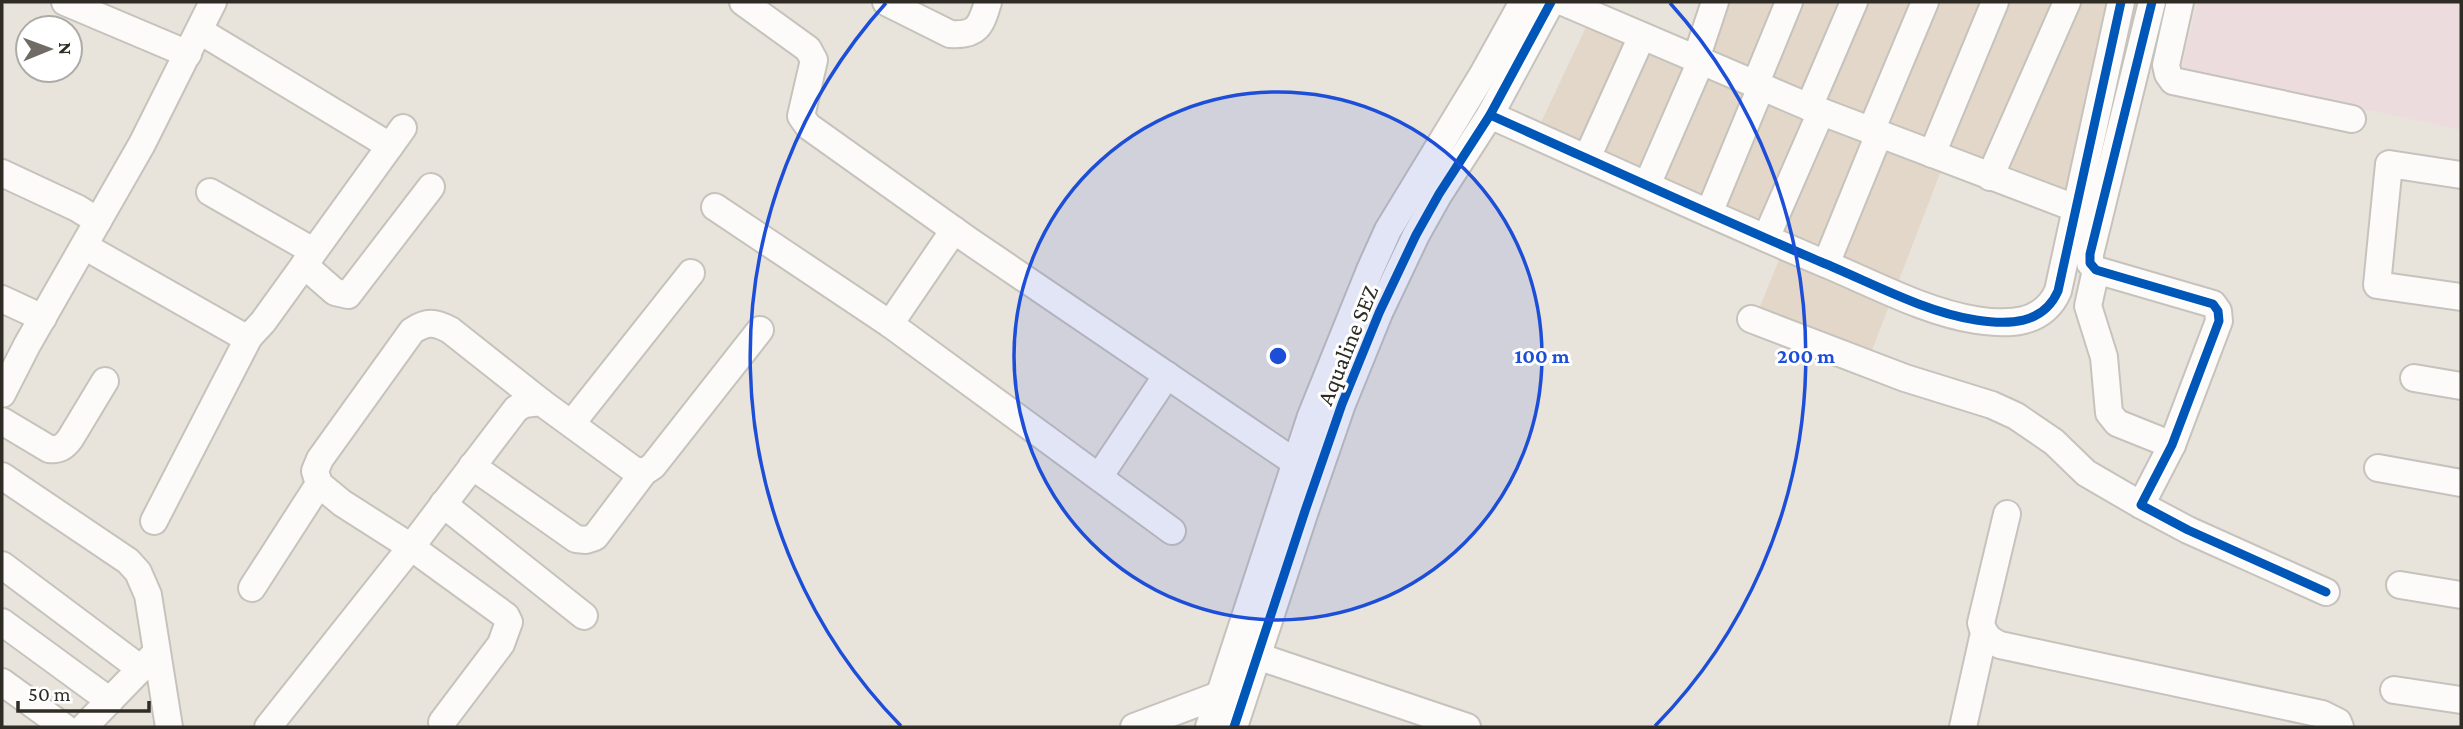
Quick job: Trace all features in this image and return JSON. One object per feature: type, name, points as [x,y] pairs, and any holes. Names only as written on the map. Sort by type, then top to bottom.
[{"type":"street","points":[[65,2],[194,43],[396,137],[255,333],[249,337],[154,521]]},
{"type":"street","points":[[2,394],[142,144],[213,2]]},
{"type":"street","points":[[743,2],[808,49],[814,60],[801,116],[808,126],[954,230],[1296,463]]},
{"type":"street","points":[[886,2],[950,34],[960,35],[972,33],[978,27],[988,2]]},
{"type":"street","points":[[1209,727],[1311,416],[1388,230],[1483,74],[1523,2]]},
{"type":"street","name":"Aqualine SEZ","points":[[1234,727],[1342,404],[1379,313],[1416,234],[1490,115],[1551,2]]},
{"type":"street","points":[[1563,2],[1815,109],[2075,208]]},
{"type":"street","points":[[1647,185],[1698,60],[1715,2]]},
{"type":"street","points":[[1709,213],[1789,2]]},
{"type":"street","points":[[1766,238],[1854,2]]},
{"type":"street","points":[[1826,264],[1925,2]]},
{"type":"street","points":[[1932,155],[1995,2]]},
{"type":"street","points":[[1990,177],[2067,2]]},
{"type":"street","points":[[1490,115],[1932,309],[1977,320],[2023,322],[2046,310],[2054,300],[2120,2]]},
{"type":"street","points":[[2141,505],[2172,445],[2219,321],[2218,311],[2213,304],[2096,270],[2090,263],[2152,2]]},
{"type":"street","points":[[2180,2],[2166,65],[2173,81],[2352,119]]},
{"type":"street","points":[[1587,158],[1642,36]]},
{"type":"street","points":[[2461,175],[2389,163],[2377,285],[2461,297]]},
{"type":"street","points":[[2,173],[77,208],[98,221]]},
{"type":"street","points":[[210,192],[308,258],[335,292],[348,295],[431,187]]},
{"type":"street","points":[[715,206],[890,324],[1172,531]]},
{"type":"street","points":[[890,324],[954,230]]},
{"type":"street","points":[[84,246],[239,334],[249,337]]},
{"type":"street","points":[[2096,270],[2088,306],[2104,357],[2109,413],[2117,423],[2172,445]]},
{"type":"street","points":[[572,424],[691,274]]},
{"type":"street","points":[[2,299],[43,318]]},
{"type":"street","points":[[1752,319],[1905,378],[1992,405],[2016,416],[2054,442],[2086,473],[2141,505],[2188,530],[2326,592]]},
{"type":"street","points":[[442,722],[501,644],[509,622],[499,610],[411,547],[342,503],[319,484],[315,471],[320,459],[412,331],[423,324],[436,322],[450,330],[541,402],[634,470],[644,472]]},
{"type":"street","points":[[472,466],[576,539],[595,537],[644,472],[653,466],[760,330]]},
{"type":"street","points":[[1099,477],[1167,375]]},
{"type":"street","points":[[2414,378],[2461,386]]},
{"type":"street","points":[[2,421],[49,449],[56,450],[65,446],[70,439],[105,381]]},
{"type":"street","points":[[268,727],[516,409],[524,404],[541,402]]},
{"type":"street","points":[[2378,468],[2461,483]]},
{"type":"street","points":[[2,476],[119,555],[138,572],[148,595],[149,661],[169,727]]},
{"type":"street","points":[[252,588],[319,484]]},
{"type":"street","points":[[443,504],[584,616]]},
{"type":"street","points":[[2007,514],[1981,623],[1990,641],[2322,713],[2338,722],[2340,727]]},
{"type":"street","points":[[2,565],[149,661]]},
{"type":"street","points":[[2400,584],[2461,594]]},
{"type":"street","points":[[2,622],[110,701]]},
{"type":"street","points":[[1963,727],[1984,633]]},
{"type":"street","points":[[1256,656],[1399,717],[1467,727]]},
{"type":"street","points":[[84,727],[149,661]]},
{"type":"street","points":[[2,682],[64,727]]},
{"type":"street","points":[[2394,690],[2461,700]]},
{"type":"street","points":[[1133,727],[1219,695]]},
{"type":"shaded area","points":[[1726,2],[2111,2],[2065,204],[1949,150],[1869,358],[1757,314],[1787,240],[1535,135],[1588,23],[1704,68]]},
{"type":"shaded area","points":[[2198,2],[2461,2],[2461,130],[2181,70]]},
{"type":"cycle path","points":[[1234,727],[1342,404],[1379,313],[1416,235],[1490,115],[1551,2]]},
{"type":"cycle path","points":[[1490,115],[1897,296],[1956,316],[2012,322],[2043,311],[2058,291],[2121,2]]},
{"type":"cycle path","points":[[2152,2],[2090,263],[2096,270],[2213,304],[2218,311],[2219,321],[2172,445],[2141,505],[2188,530],[2326,592]]}]
